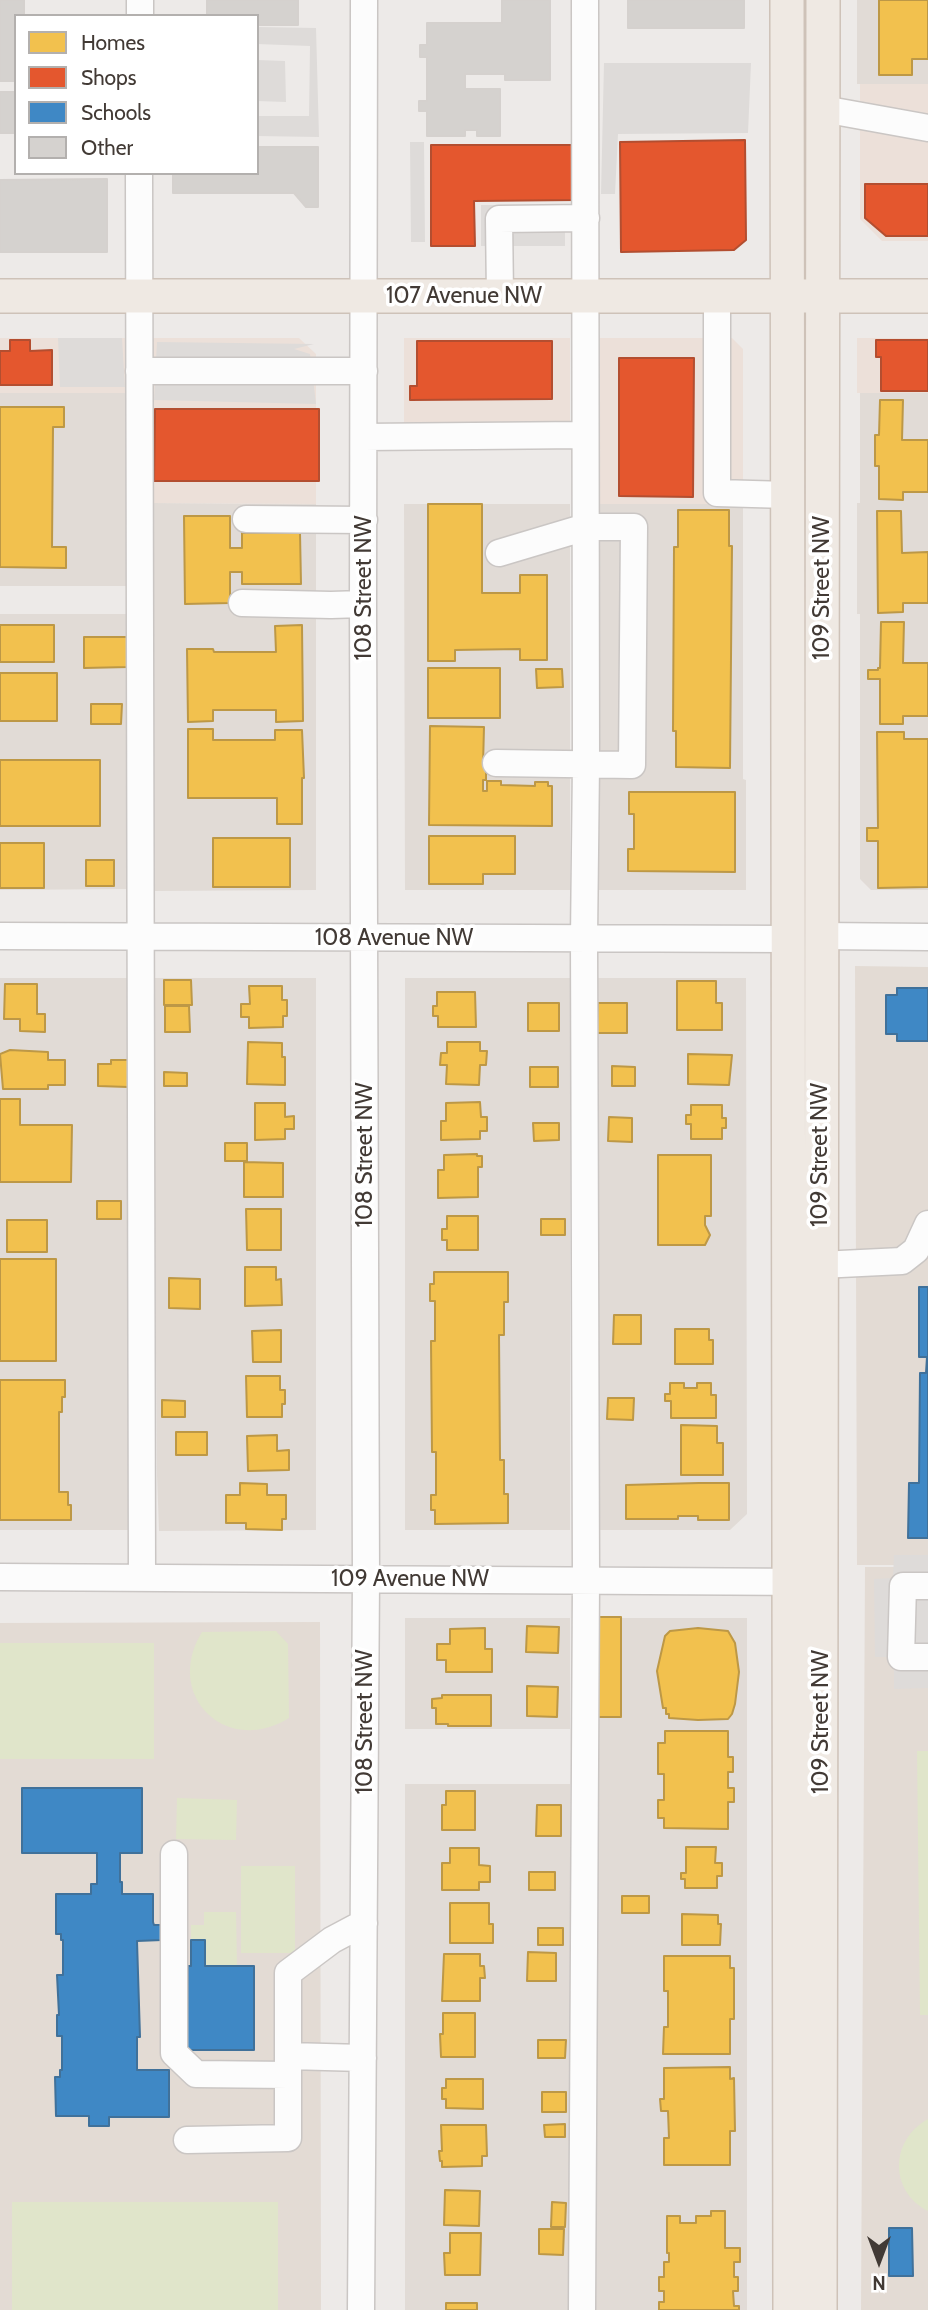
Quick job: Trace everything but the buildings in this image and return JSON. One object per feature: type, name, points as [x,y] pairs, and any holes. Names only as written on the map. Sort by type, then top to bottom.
[{"type":"main road","name":"109 Street NW","points":[[787,0],[788,495],[804,938],[820,1265],[805,1581],[790,2310]]},
{"type":"main road","name":"109 Street NW","points":[[820,2310],[805,1581],[804,938],[822,296],[823,0]]},
{"type":"main road","name":"107 Avenue NW","points":[[0,296],[928,296]]},
{"type":"street","name":"108 Street NW","points":[[361,2310],[366,1578],[364,0]]},
{"type":"street","points":[[582,2310],[586,1580],[585,0]]},
{"type":"street","points":[[823,109],[928,128]]},
{"type":"street","points":[[139,175],[142,1577]]},
{"type":"street","points":[[499,296],[499,219],[586,218]]},
{"type":"street","points":[[718,296],[717,493],[788,495]]},
{"type":"street","points":[[139,371],[364,371]]},
{"type":"street","points":[[364,437],[584,435]]},
{"type":"street","points":[[246,519],[364,520]]},
{"type":"street","points":[[496,763],[632,765],[634,527],[586,527],[499,553]]},
{"type":"street","points":[[242,603],[363,604]]},
{"type":"street","name":"108 Avenue NW","points":[[0,936],[584,939],[928,937]]},
{"type":"street","points":[[820,1265],[902,1261],[916,1250],[928,1224]]},
{"type":"street","name":"109 Avenue NW","points":[[0,1577],[805,1581]]},
{"type":"street","points":[[928,1586],[903,1586],[901,1657],[928,1657]]},
{"type":"street","points":[[174,1854],[174,2053],[196,2074],[363,2058]]},
{"type":"street","points":[[187,2140],[288,2138],[288,1973],[332,1940],[364,1923]]},
{"type":"shaded area","points":[[857,0],[928,0],[928,84],[857,84]]},
{"type":"shaded area","points":[[259,27],[316,28],[319,137],[259,136],[259,116],[309,116],[310,46],[259,44]]},
{"type":"shaded area","points":[[259,60],[285,61],[286,102],[259,101]]},
{"type":"shaded area","points":[[604,63],[751,63],[748,133],[618,134],[615,194],[601,194]]},
{"type":"shaded area","points":[[860,84],[928,84],[928,241],[882,241],[860,219]]},
{"type":"shaded area","points":[[410,142],[424,142],[425,242],[411,242]]},
{"type":"shaded area","points":[[481,205],[565,205],[565,246],[481,246]]},
{"type":"shaded area","points":[[0,338],[128,338],[128,393],[0,393]]},
{"type":"shaded area","points":[[58,338],[122,338],[125,387],[60,387]]},
{"type":"shaded area","points":[[153,338],[299,338],[316,354],[316,504],[154,503]]},
{"type":"shaded area","points":[[404,338],[570,338],[570,448],[404,448]]},
{"type":"shaded area","points":[[592,338],[732,338],[743,349],[743,504],[592,504]]},
{"type":"shaded area","points":[[857,338],[928,338],[928,393],[857,393]]},
{"type":"shaded area","points":[[157,342],[314,344],[294,349],[310,354],[316,404],[154,400]]},
{"type":"shaded area","points":[[0,393],[128,393],[128,586],[0,586]]},
{"type":"shaded area","points":[[860,393],[928,393],[928,890],[871,890],[860,879],[860,614],[857,614],[857,503],[860,503]]},
{"type":"shaded area","points":[[154,503],[316,504],[316,890],[154,891]]},
{"type":"shaded area","points":[[404,504],[570,504],[570,890],[405,890]]},
{"type":"shaded area","points":[[592,504],[743,504],[743,779],[746,780],[746,890],[592,890]]},
{"type":"shaded area","points":[[0,614],[128,614],[129,889],[0,890]]},
{"type":"shaded area","points":[[855,966],[928,967],[928,1565],[857,1565]]},
{"type":"shaded area","points":[[0,978],[129,978],[129,1530],[0,1530]]},
{"type":"shaded area","points":[[153,978],[316,978],[316,1530],[159,1531]]},
{"type":"shaded area","points":[[405,978],[570,978],[570,1530],[405,1530]]},
{"type":"shaded area","points":[[592,978],[746,978],[747,1514],[730,1530],[592,1530]]},
{"type":"shaded area","points":[[894,1555],[928,1555],[928,1688],[894,1689],[894,1657],[875,1657],[874,1579],[893,1578]]},
{"type":"shaded area","points":[[865,1567],[928,1567],[928,2310],[861,2310]]},
{"type":"shaded area","points":[[405,1618],[570,1618],[570,1729],[405,1729]]},
{"type":"shaded area","points":[[592,1618],[747,1618],[747,2310],[593,2310]]},
{"type":"shaded area","points":[[320,1622],[321,2310],[0,2310],[0,1623]]},
{"type":"shaded area","points":[[405,1784],[570,1784],[571,2310],[405,2310]]},
{"type":"green space","points":[[276,1631],[288,1644],[289,1718],[266,1728],[243,1730],[224,1725],[207,1713],[196,1697],[190,1678],[192,1655],[202,1632]]},
{"type":"green space","points":[[0,1643],[154,1643],[154,1759],[0,1759]]},
{"type":"green space","points":[[917,1751],[928,1751],[928,2015],[920,2015]]},
{"type":"green space","points":[[177,1798],[237,1800],[236,1840],[176,1839]]},
{"type":"green space","points":[[241,1866],[295,1866],[295,1953],[241,1953]]},
{"type":"green space","points":[[204,1912],[236,1912],[237,1966],[205,1966],[204,1940],[191,1940],[191,1925],[204,1925]]},
{"type":"green space","points":[[928,2119],[928,2211],[906,2191],[899,2165],[906,2139]]},
{"type":"green space","points":[[12,2202],[278,2202],[278,2310],[12,2310]]}]
